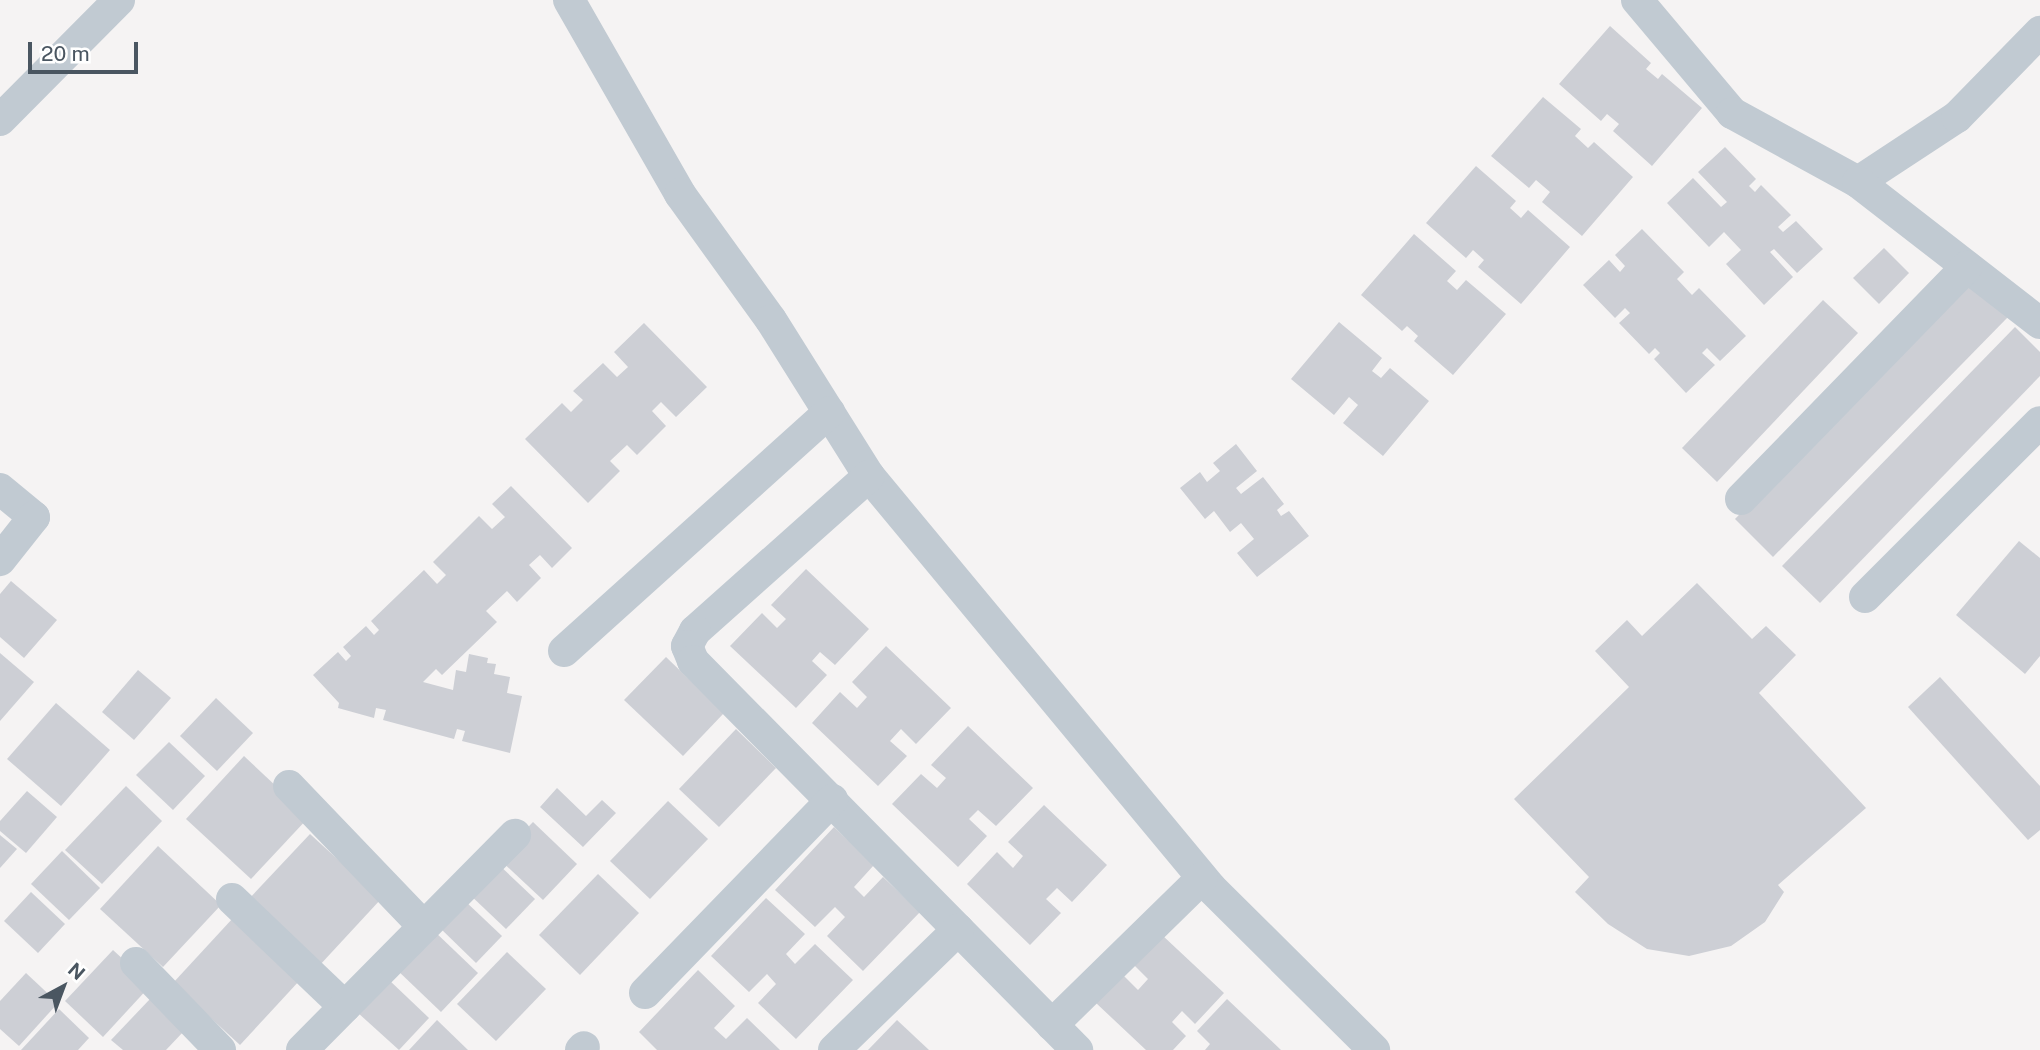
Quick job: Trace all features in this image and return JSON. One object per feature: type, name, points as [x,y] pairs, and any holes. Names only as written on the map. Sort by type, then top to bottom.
[{"type":"street","points":[[0,120],[119,0]]},
{"type":"street","points":[[569,0],[680,194],[829,412],[869,477],[1202,878],[1374,1050]]},
{"type":"street","points":[[1637,0],[1732,113],[1858,182],[2040,323]]},
{"type":"street","points":[[1858,182],[1957,117],[2040,32]]},
{"type":"street","points":[[1741,499],[1967,267]]},
{"type":"street","points":[[565,651],[829,412]]},
{"type":"street","points":[[1865,597],[2040,422]]},
{"type":"street","points":[[869,477],[695,631],[687,646],[693,661],[1077,1050]]},
{"type":"street","points":[[0,489],[34,517],[0,560]]},
{"type":"street","points":[[289,786],[424,927]]},
{"type":"street","points":[[645,993],[832,800]]},
{"type":"street","points":[[302,1050],[515,835]]},
{"type":"street","points":[[1052,1025],[1202,878]]},
{"type":"street","points":[[232,899],[345,1007]]},
{"type":"street","points":[[834,1050],[958,930]]},
{"type":"street","points":[[136,962],[220,1050]]},
{"type":"building","points":[[1610,26],[1651,63],[1646,69],[1658,79],[1662,74],[1702,108],[1652,166],[1613,131],[1619,124],[1607,114],[1601,121],[1559,84]]},
{"type":"building","points":[[1543,97],[1581,129],[1575,136],[1588,148],[1594,142],[1633,177],[1582,236],[1542,202],[1550,192],[1536,180],[1529,188],[1491,156]]},
{"type":"building","points":[[1725,147],[1756,179],[1749,186],[1755,192],[1761,185],[1791,215],[1778,227],[1783,232],[1796,221],[1823,249],[1797,273],[1774,249],[1770,252],[1793,277],[1764,305],[1726,264],[1741,250],[1724,232],[1709,247],[1667,203],[1693,178],[1721,207],[1727,202],[1698,172]]},
{"type":"building","points":[[1476,166],[1516,201],[1510,208],[1521,218],[1528,210],[1570,247],[1521,304],[1478,267],[1484,260],[1473,250],[1466,258],[1426,223]]},
{"type":"building","points":[[1642,229],[1684,272],[1677,279],[1692,295],[1699,288],[1746,336],[1720,361],[1707,348],[1702,353],[1715,365],[1686,393],[1654,359],[1660,353],[1655,348],[1649,354],[1619,323],[1630,313],[1625,308],[1615,318],[1583,285],[1609,260],[1620,272],[1625,266],[1615,255]]},
{"type":"building","points":[[1414,234],[1456,271],[1447,281],[1457,290],[1466,280],[1506,314],[1453,375],[1414,341],[1418,336],[1407,326],[1402,331],[1361,295]]},
{"type":"building","points":[[1884,248],[1909,273],[1879,304],[1853,278]]},
{"type":"building","points":[[1969,279],[2008,317],[1773,557],[1735,519]]},
{"type":"building","points":[[1823,300],[1858,333],[1717,482],[1682,448]]},
{"type":"building","points":[[1339,322],[1382,358],[1372,371],[1381,378],[1390,368],[1429,401],[1383,456],[1343,423],[1358,405],[1349,397],[1334,415],[1291,379]]},
{"type":"building","points":[[644,323],[707,387],[676,417],[661,402],[652,411],[666,426],[637,455],[627,445],[610,461],[620,471],[588,503],[525,439],[562,403],[571,412],[583,400],[573,391],[603,363],[617,377],[628,367],[614,352]]},
{"type":"building","points":[[2015,327],[2040,352],[2040,376],[1820,603],[1782,566]]},
{"type":"building","points":[[1236,444],[1257,471],[1236,488],[1241,494],[1263,477],[1284,504],[1277,510],[1281,516],[1289,511],[1309,536],[1257,577],[1237,553],[1254,539],[1241,523],[1230,532],[1214,511],[1205,519],[1180,488],[1200,472],[1207,482],[1220,471],[1213,463]]},
{"type":"building","points":[[511,486],[572,548],[552,568],[540,555],[529,565],[541,578],[517,602],[507,591],[486,611],[497,622],[442,675],[436,669],[423,682],[453,690],[456,670],[466,672],[469,654],[488,658],[487,663],[496,664],[494,674],[510,677],[507,693],[522,696],[510,753],[462,741],[465,731],[457,729],[454,739],[383,720],[386,710],[376,708],[374,718],[338,708],[339,703],[313,675],[338,652],[346,661],[351,656],[343,647],[366,626],[374,635],[379,630],[371,621],[424,570],[437,584],[446,575],[433,562],[479,516],[492,529],[505,517],[492,504]]},
{"type":"building","points":[[2019,541],[2040,558],[2040,656],[2025,674],[1956,615]]},
{"type":"building","points":[[806,569],[869,629],[835,665],[820,652],[812,661],[827,675],[796,708],[730,646],[762,613],[777,628],[786,619],[771,605]]},
{"type":"building","points":[[11,581],[57,620],[24,658],[0,637],[0,594]]},
{"type":"building","points":[[1697,583],[1752,639],[1766,626],[1796,655],[1759,693],[1866,808],[1778,885],[1784,892],[1765,922],[1731,946],[1689,956],[1647,949],[1608,924],[1575,892],[1589,877],[1514,799],[1629,687],[1595,651],[1627,620],[1642,636]]},
{"type":"building","points":[[886,646],[951,708],[916,744],[901,729],[890,741],[907,756],[878,786],[812,723],[840,692],[857,708],[867,697],[852,682]]},
{"type":"building","points":[[0,653],[34,682],[0,721]]},
{"type":"building","points":[[666,657],[724,713],[683,756],[624,700]]},
{"type":"building","points":[[138,670],[171,698],[134,740],[102,712]]},
{"type":"building","points":[[1940,677],[2040,786],[2040,830],[2028,840],[1908,707]]},
{"type":"building","points":[[216,698],[253,733],[217,771],[180,736]]},
{"type":"building","points":[[56,703],[110,750],[61,806],[7,759]]},
{"type":"building","points":[[968,726],[1033,788],[996,826],[978,810],[969,819],[987,836],[958,867],[892,804],[921,774],[937,788],[946,778],[931,765]]},
{"type":"building","points":[[736,729],[776,768],[719,827],[679,789]]},
{"type":"building","points":[[169,742],[205,776],[173,810],[136,775]]},
{"type":"building","points":[[244,756],[309,817],[251,879],[186,819]]},
{"type":"building","points":[[126,786],[162,821],[102,884],[65,850]]},
{"type":"building","points":[[557,788],[586,816],[602,800],[616,813],[583,847],[540,807]]},
{"type":"building","points":[[27,791],[57,817],[26,853],[0,831],[0,821]]},
{"type":"building","points":[[668,801],[708,839],[650,899],[610,861]]},
{"type":"building","points":[[1044,805],[1107,865],[1072,902],[1057,888],[1046,899],[1061,913],[1030,945],[967,884],[997,852],[1013,868],[1023,856],[1008,842]]},
{"type":"building","points":[[533,822],[577,864],[543,900],[498,858]]},
{"type":"building","points":[[834,827],[874,865],[854,887],[864,897],[883,877],[920,912],[863,971],[827,936],[845,917],[835,907],[815,927],[775,890]]},
{"type":"building","points":[[310,834],[381,899],[319,966],[248,900]]},
{"type":"building","points":[[0,835],[17,849],[0,868]]},
{"type":"building","points":[[158,846],[221,905],[163,967],[100,909]]},
{"type":"building","points":[[62,851],[100,888],[69,920],[31,884]]},
{"type":"building","points":[[496,862],[535,899],[506,929],[467,892]]},
{"type":"building","points":[[598,874],[639,913],[580,975],[539,935]]},
{"type":"building","points":[[31,892],[65,924],[38,953],[4,921]]},
{"type":"building","points":[[766,898],[805,934],[786,954],[795,964],[815,944],[853,980],[796,1039],[758,1003],[776,984],[767,974],[749,992],[711,956]]},
{"type":"building","points":[[464,900],[502,936],[476,963],[439,927]]},
{"type":"building","points":[[233,918],[300,980],[240,1045],[173,983]]},
{"type":"building","points":[[432,929],[478,973],[441,1012],[395,968]]},
{"type":"building","points":[[1162,935],[1224,993],[1195,1024],[1182,1011],[1172,1022],[1186,1036],[1173,1050],[1146,1050],[1096,1003],[1123,975],[1138,990],[1148,979],[1134,965]]},
{"type":"building","points":[[113,950],[151,985],[103,1037],[65,1001]]},
{"type":"building","points":[[507,952],[546,989],[496,1041],[457,1004]]},
{"type":"building","points":[[698,970],[735,1006],[714,1028],[726,1039],[747,1018],[780,1050],[657,1050],[639,1032]]},
{"type":"building","points":[[26,973],[58,1003],[19,1046],[0,1029],[0,1001]]},
{"type":"building","points":[[388,979],[429,1018],[399,1050],[357,1012]]},
{"type":"building","points":[[150,999],[184,1031],[166,1050],[123,1050],[111,1040]]},
{"type":"building","points":[[1227,999],[1281,1050],[1205,1050],[1210,1044],[1197,1031]]},
{"type":"building","points":[[59,1009],[89,1038],[78,1050],[21,1050]]},
{"type":"building","points":[[437,1020],[468,1050],[409,1050]]},
{"type":"building","points":[[897,1020],[929,1050],[868,1050]]}]
